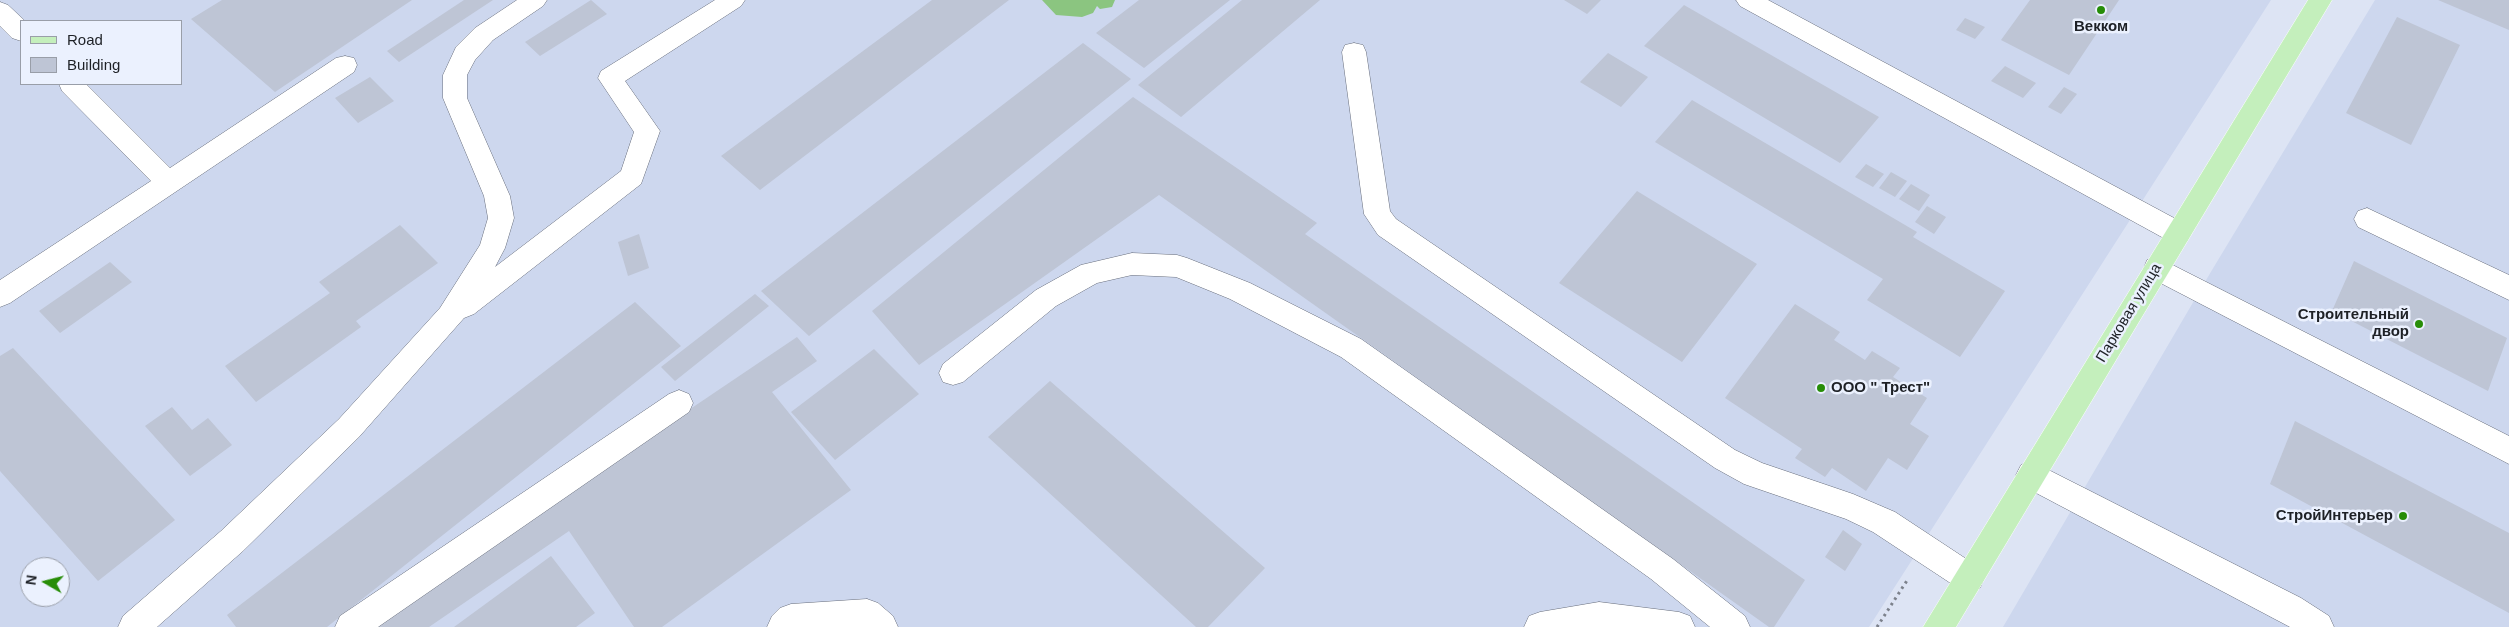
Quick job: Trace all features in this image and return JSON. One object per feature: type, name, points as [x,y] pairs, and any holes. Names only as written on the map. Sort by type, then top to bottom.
[{"type":"main road","name":"Парковая улица","points":[[1939,627],[2320,0]]},
{"type":"lane","points":[[134,627],[232,541],[349,428],[450,316],[492,248],[502,218],[497,196],[455,98],[456,75],[465,54],[484,34],[535,0]]},
{"type":"lane","points":[[450,316],[632,177],[647,131],[610,78],[733,0]]},
{"type":"lane","points":[[1748,0],[2178,233]]},
{"type":"lane","points":[[0,10],[20,31]]},
{"type":"lane","points":[[1354,52],[1377,214],[1387,227],[1725,459],[1754,474],[1853,508],[1884,522],[1969,578]]},
{"type":"lane","points":[[0,295],[345,65]]},
{"type":"lane","points":[[72,85],[168,182]]},
{"type":"lane","points":[[2367,219],[2509,288]]},
{"type":"lane","points":[[953,373],[1046,298],[1091,273],[1132,264],[1177,266],[1240,291],[1351,348],[1662,570],[1734,627]]},
{"type":"lane","points":[[2157,268],[2509,451]]},
{"type":"lane","points":[[351,627],[678,403]]},
{"type":"lane","points":[[2031,475],[2290,609],[2318,627]]},
{"type":"lane","points":[[783,627],[791,619],[867,614],[882,627]]},
{"type":"lane","points":[[1540,627],[1599,617],[1679,627]]},
{"type":"path","points":[[1877,627],[1927,550]]},
{"type":"shaded area","points":[[0,0],[2271,0],[1869,627],[0,627]]},
{"type":"shaded area","points":[[2375,0],[2509,0],[2509,627],[2003,627],[2212,270]]},
{"type":"green space","points":[[1042,0],[1115,0],[1112,7],[1100,9],[1097,6],[1093,13],[1082,17],[1056,15]]},
{"type":"building","points":[[222,0],[412,0],[275,92],[191,19]]},
{"type":"building","points":[[464,0],[493,0],[399,62],[387,51]]},
{"type":"building","points":[[591,0],[607,14],[540,56],[525,42]]},
{"type":"building","points":[[932,0],[1009,0],[760,190],[721,156]]},
{"type":"building","points":[[1139,0],[1230,0],[1144,68],[1096,33]]},
{"type":"building","points":[[1242,0],[1320,0],[1181,117],[1138,85]]},
{"type":"building","points":[[1564,0],[1601,0],[1587,14]]},
{"type":"building","points":[[2030,0],[2119,0],[2069,75],[2001,40]]},
{"type":"building","points":[[2438,0],[2509,0],[2509,30]]},
{"type":"building","points":[[1684,5],[1879,117],[1840,163],[1644,46]]},
{"type":"building","points":[[2397,17],[2460,45],[2411,145],[2346,113]]},
{"type":"building","points":[[1965,18],[1985,27],[1975,39],[1956,30]]},
{"type":"building","points":[[1083,43],[1131,79],[809,336],[761,291]]},
{"type":"building","points":[[1608,53],[1648,77],[1621,107],[1580,82]]},
{"type":"building","points":[[2005,66],[2036,83],[2023,98],[1991,81]]},
{"type":"building","points":[[370,77],[394,101],[358,123],[335,98]]},
{"type":"building","points":[[2064,87],[2077,94],[2061,114],[2048,107]]},
{"type":"building","points":[[1133,97],[1317,223],[1305,234],[1805,580],[1774,627],[1769,627],[1159,195],[919,365],[872,311]]},
{"type":"building","points":[[1692,100],[1917,232],[1913,237],[2005,291],[1960,357],[1867,300],[1883,279],[1655,142]]},
{"type":"building","points":[[1866,164],[1884,174],[1873,187],[1855,177]]},
{"type":"building","points":[[1891,172],[1907,181],[1895,197],[1879,188]]},
{"type":"building","points":[[1911,184],[1930,195],[1919,211],[1899,199]]},
{"type":"building","points":[[1637,191],[1757,264],[1682,362],[1559,283]]},
{"type":"building","points":[[1927,206],[1946,217],[1934,234],[1915,222]]},
{"type":"building","points":[[400,225],[438,263],[356,321],[361,327],[256,402],[225,366],[330,293],[319,282]]},
{"type":"building","points":[[639,234],[649,268],[628,276],[618,242]]},
{"type":"building","points":[[2354,261],[2507,338],[2488,391],[2332,311]]},
{"type":"building","points":[[110,262],[132,282],[60,333],[39,311]]},
{"type":"building","points":[[755,294],[769,306],[675,381],[661,367]]},
{"type":"building","points":[[635,302],[681,346],[327,627],[236,627],[227,615]]},
{"type":"building","name":"ООО \" Трест\"","points":[[1795,304],[1840,332],[1834,340],[1865,360],[1872,351],[1900,368],[1893,377],[1927,398],[1910,424],[1929,436],[1907,470],[1888,458],[1866,491],[1832,468],[1825,477],[1795,458],[1802,449],[1725,398]]},
{"type":"building","points":[[797,337],[817,361],[772,392],[851,490],[662,627],[634,627],[569,531],[429,627],[367,627]]},
{"type":"building","points":[[13,348],[175,520],[98,581],[0,471],[0,356]]},
{"type":"building","points":[[874,349],[919,394],[835,460],[791,412]]},
{"type":"building","points":[[1050,381],[1265,568],[1208,627],[1196,627],[988,437]]},
{"type":"building","points":[[172,407],[192,430],[208,418],[232,445],[190,476],[145,426]]},
{"type":"building","points":[[2295,421],[2509,533],[2509,613],[2270,484]]},
{"type":"building","points":[[1843,530],[1862,544],[1845,571],[1825,557]]},
{"type":"building","points":[[551,556],[595,613],[576,627],[454,627]]},
{"type":"place","name":"Векком","points":[[2101,10]]},
{"type":"place","name":"Строительный двор","points":[[2419,324]]},
{"type":"place","name":"ООО \" Трест\"","points":[[1821,388]]},
{"type":"place","name":"СтройИнтерьер","points":[[2403,516]]}]
